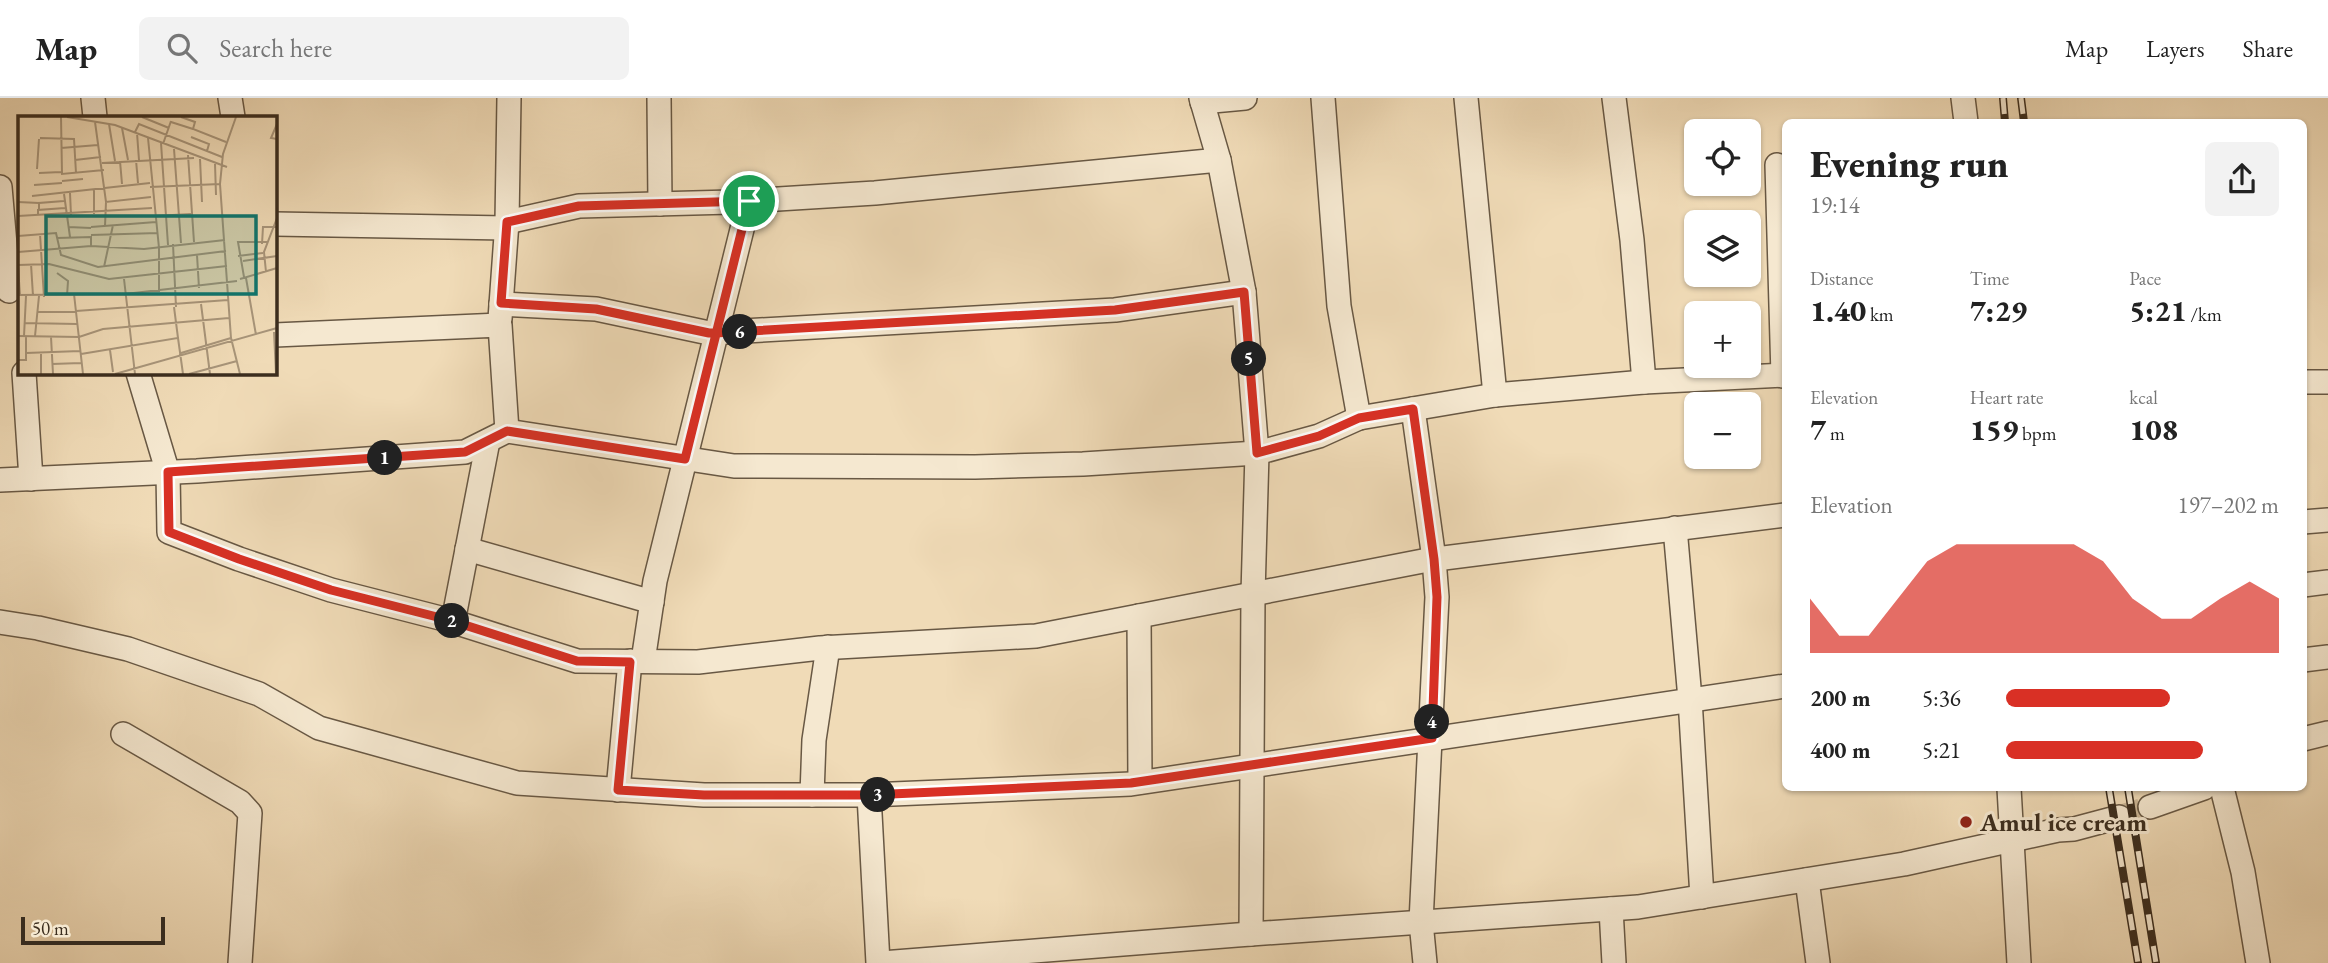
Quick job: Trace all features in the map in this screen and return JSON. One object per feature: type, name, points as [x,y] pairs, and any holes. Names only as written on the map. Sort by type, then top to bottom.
[{"type":"street","points":[[93,98],[95,116]]},
{"type":"street","points":[[230,98],[233,116]]},
{"type":"street","points":[[453,622],[467,549],[497,436],[500,314],[507,225],[509,98]]},
{"type":"street","points":[[659,98],[660,204]]},
{"type":"street","points":[[1245,98],[1202,100],[1219,160],[1244,292],[1257,453],[1253,594],[1251,934]]},
{"type":"street","points":[[1323,98],[1339,306],[1359,418]]},
{"type":"street","points":[[1466,98],[1495,395]]},
{"type":"street","points":[[1614,98],[1632,240],[1644,382]]},
{"type":"street","points":[[1964,98],[1966,119]]},
{"type":"street","points":[[276,223],[507,225],[579,206],[749,201],[875,193],[1219,160]]},
{"type":"street","points":[[1777,165],[1782,315]]},
{"type":"street","points":[[0,187],[13,293]]},
{"type":"street","points":[[618,790],[637,662],[655,581],[749,201]]},
{"type":"street","points":[[276,335],[500,314],[596,309],[715,333],[1115,310],[1244,292]]},
{"type":"street","points":[[24,374],[31,479]]},
{"type":"street","points":[[138,374],[168,472],[169,532],[331,590],[453,622],[577,661],[698,662],[828,647],[1036,636],[1434,559],[1782,514]]},
{"type":"street","points":[[0,480],[168,472],[465,452],[497,436],[734,466],[975,467],[1083,464],[1257,453],[1319,436],[1359,418],[1495,395],[1644,382],[1782,375]]},
{"type":"street","points":[[2307,382],[2328,382]]},
{"type":"street","points":[[1413,409],[1437,597],[1421,922],[1425,963]]},
{"type":"street","points":[[2307,522],[2328,520]]},
{"type":"street","points":[[1675,528],[1690,699],[1702,897]]},
{"type":"street","points":[[467,549],[652,601]]},
{"type":"street","points":[[2307,585],[2328,583]]},
{"type":"street","points":[[1139,616],[1140,782]]},
{"type":"street","points":[[0,622],[128,649],[259,694],[319,728],[517,783],[704,795],[869,795],[1140,782],[1782,686]]},
{"type":"street","points":[[812,795],[814,740],[828,647]]},
{"type":"street","points":[[2307,660],[2328,657]]},
{"type":"street","points":[[2307,738],[2328,733]]},
{"type":"street","points":[[122,734],[240,802],[250,813],[240,963]]},
{"type":"street","points":[[2307,752],[2328,747]]},
{"type":"street","points":[[2009,791],[2019,963]]},
{"type":"street","points":[[2152,795],[2182,791]]},
{"type":"street","points":[[2223,791],[2243,872],[2258,963]]},
{"type":"street","points":[[869,795],[880,963],[1638,908],[1904,864],[2058,830],[2076,815],[2117,809]]},
{"type":"street","points":[[1807,880],[1818,963]]},
{"type":"street","points":[[1611,909],[1614,963]]},
{"type":"tunnel","points":[[2119,817],[2150,807]]},
{"type":"railway","points":[[2003,98],[2005,119]]},
{"type":"railway","points":[[2021,98],[2024,119]]},
{"type":"railway","points":[[2109,791],[2138,963]]},
{"type":"railway","points":[[2128,791],[2156,963]]},
{"type":"place","name":"Amul ice cream","points":[[1966,822]]},
{"type":"route","points":[[749,201],[579,206],[507,222],[501,303],[596,309],[715,333],[1115,310],[1244,292],[1257,453],[1319,436],[1359,418],[1413,409],[1437,597],[1432,738],[1131,783],[869,795],[704,795],[618,790],[630,662],[577,661],[449,620],[331,590],[169,532],[168,472],[465,452],[507,431],[685,459],[715,333],[749,201]]}]
